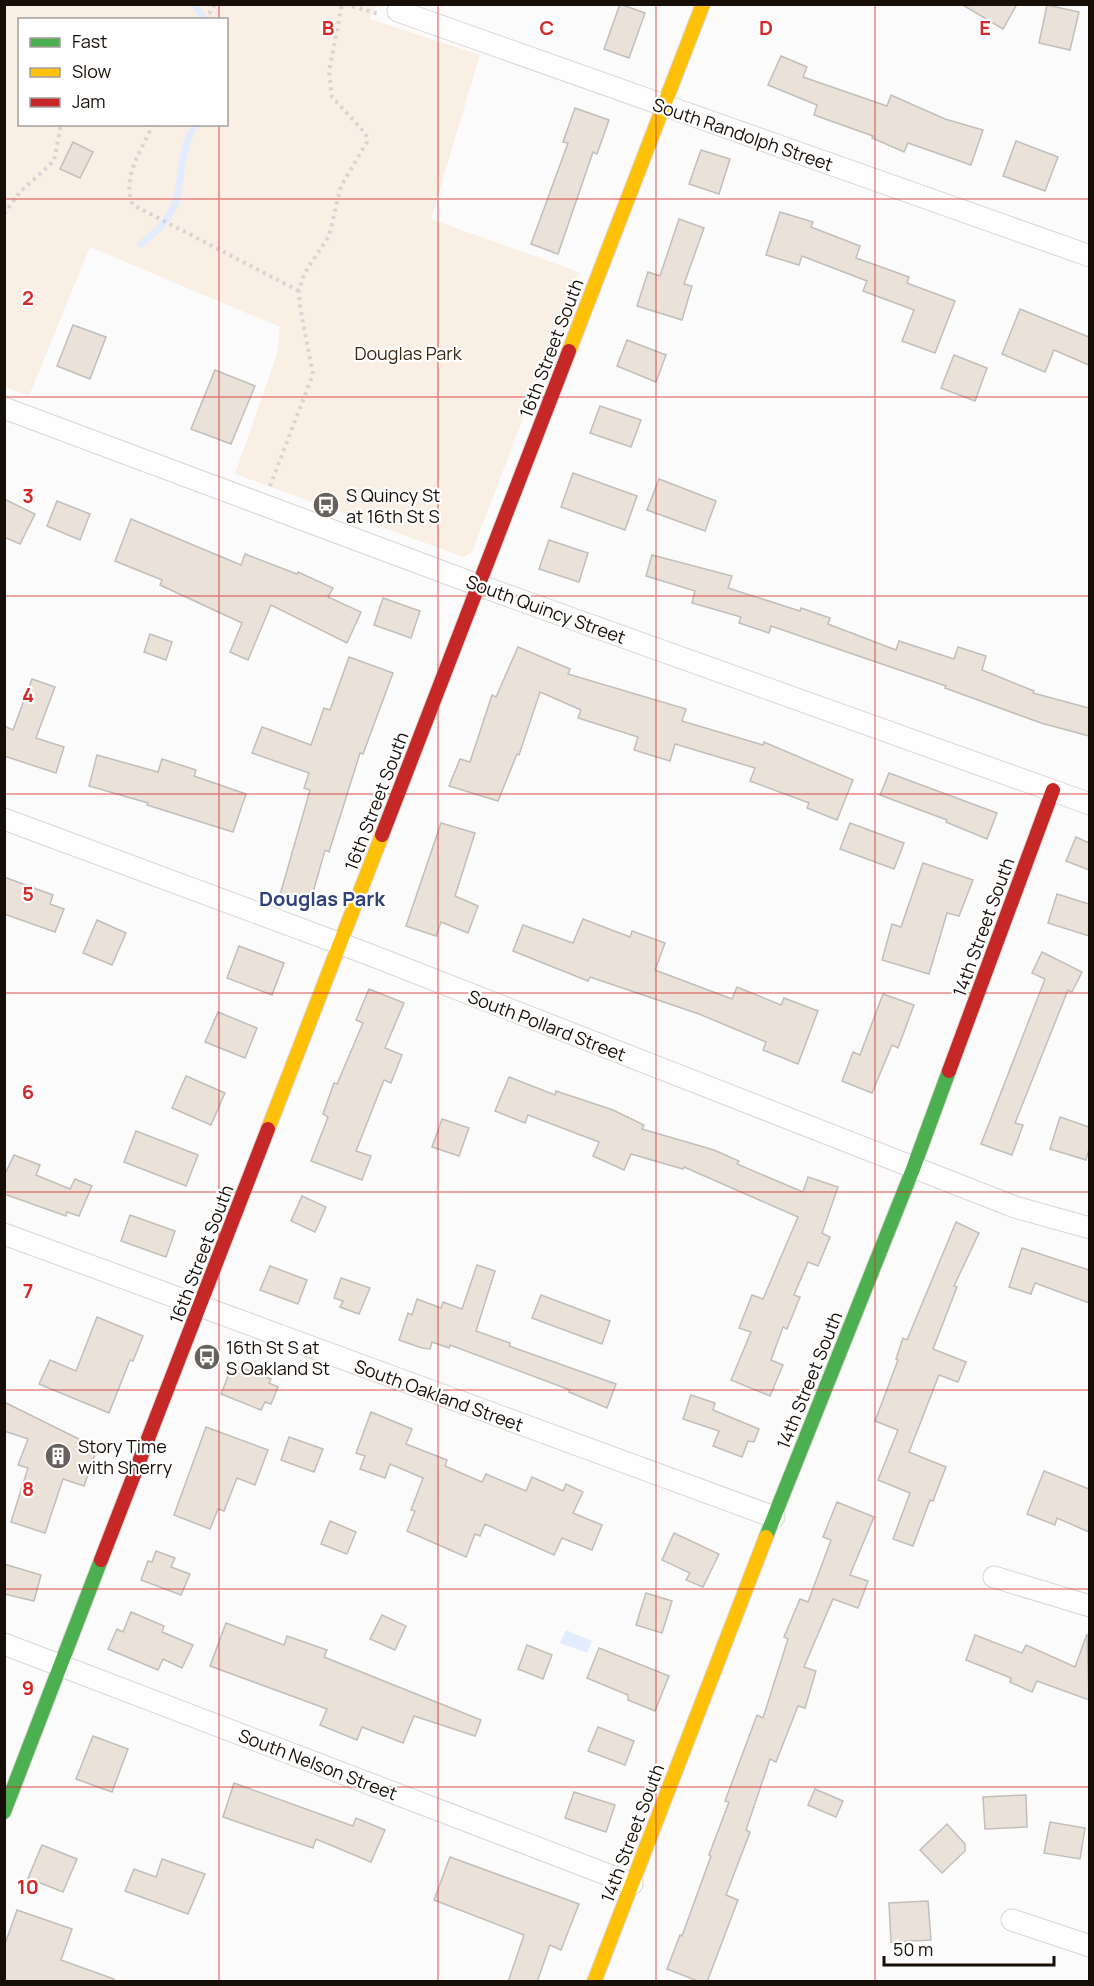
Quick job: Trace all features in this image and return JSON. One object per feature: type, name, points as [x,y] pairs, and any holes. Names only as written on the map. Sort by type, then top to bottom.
[{"type":"street","name":"16th Street South","points":[[4,1812],[703,4]]},
{"type":"street","name":"South Randolph Street","points":[[398,11],[1089,256]]},
{"type":"street","name":"South Quincy Street","points":[[4,408],[478,585],[1089,804]]},
{"type":"street","name":"14th Street South","points":[[594,1982],[774,1517],[913,1169],[1053,790]]},
{"type":"street","name":"South Pollard Street","points":[[4,819],[340,944],[1015,1208],[1089,1228]]},
{"type":"street","name":"South Oakland Street","points":[[4,1234],[199,1308],[774,1517]]},
{"type":"street","points":[[994,1577],[1089,1606]]},
{"type":"street","name":"South Nelson Street","points":[[4,1644],[632,1884]]},
{"type":"street","points":[[1012,1920],[1089,1946]]},
{"type":"path","points":[[207,18],[212,13],[215,4]]},
{"type":"path","points":[[270,486],[314,374],[299,291],[304,274],[330,236],[341,186],[367,142],[366,134],[332,97],[329,72],[344,4],[372,14],[388,15],[398,11]]},
{"type":"path","points":[[4,214],[20,192],[54,161],[61,126]]},
{"type":"path","points":[[152,126],[128,180],[128,194],[132,205],[299,291]]},
{"type":"path","points":[[4,289],[5,311]]},
{"type":"green space","name":"Douglas Park","points":[[5,5],[376,5],[370,19],[480,55],[431,219],[579,272],[472,552],[464,557],[235,474],[277,354],[280,327],[90,247],[29,396],[5,387]]},
{"type":"water","points":[[566,1630],[592,1641],[587,1653],[560,1643]]},
{"type":"building","points":[[620,4],[645,13],[629,58],[604,49]]},
{"type":"building","points":[[961,4],[1017,4],[1003,29]]},
{"type":"building","points":[[1047,5],[1079,12],[1070,50],[1039,43]]},
{"type":"building","points":[[781,56],[807,67],[803,77],[887,106],[891,95],[945,119],[983,130],[971,165],[908,143],[904,152],[872,138],[873,136],[814,115],[817,105],[768,85]]},
{"type":"building","points":[[575,108],[609,120],[597,154],[593,152],[558,254],[531,244],[568,143],[563,142]]},
{"type":"building","points":[[1016,141],[1058,157],[1045,191],[1003,176]]},
{"type":"building","points":[[73,142],[93,152],[80,178],[60,169]]},
{"type":"building","points":[[701,150],[730,159],[719,194],[689,184]]},
{"type":"building","points":[[780,212],[813,222],[811,227],[860,246],[856,258],[909,277],[907,283],[955,301],[935,353],[902,341],[914,310],[863,291],[867,281],[802,256],[799,265],[766,255]]},
{"type":"building","points":[[679,219],[704,228],[684,284],[692,286],[682,320],[637,306],[648,272],[660,276]]},
{"type":"building","points":[[1020,309],[1089,337],[1089,365],[1054,350],[1045,372],[1002,354]]},
{"type":"building","points":[[73,325],[106,337],[90,379],[57,366]]},
{"type":"building","points":[[627,340],[666,355],[656,382],[617,366]]},
{"type":"building","points":[[954,355],[987,368],[975,401],[941,388]]},
{"type":"building","points":[[215,370],[255,386],[231,444],[191,429]]},
{"type":"building","points":[[600,406],[641,420],[631,447],[590,433]]},
{"type":"building","points":[[573,473],[637,496],[625,530],[561,507]]},
{"type":"building","points":[[659,479],[716,501],[705,531],[647,510]]},
{"type":"building","points":[[4,499],[35,514],[20,544],[4,537]]},
{"type":"building","points":[[57,501],[90,514],[80,540],[47,526]]},
{"type":"building","points":[[131,519],[241,565],[245,554],[297,574],[298,572],[333,588],[328,597],[361,612],[347,643],[271,605],[248,660],[230,652],[242,623],[160,585],[162,580],[115,561]]},
{"type":"building","points":[[549,540],[588,553],[579,582],[539,569]]},
{"type":"building","points":[[652,555],[732,576],[728,588],[830,618],[828,624],[896,650],[899,641],[954,659],[958,647],[986,656],[982,670],[1034,691],[1033,693],[1089,708],[1089,736],[1041,723],[945,688],[946,686],[771,626],[769,633],[739,623],[741,617],[692,603],[695,591],[646,576]]},
{"type":"building","points":[[383,598],[420,611],[411,638],[374,625]]},
{"type":"building","points":[[150,634],[172,642],[166,660],[144,652]]},
{"type":"building","points":[[518,647],[570,669],[568,674],[686,709],[682,721],[763,745],[764,742],[853,780],[837,820],[807,808],[809,803],[750,781],[755,768],[675,744],[670,761],[634,750],[638,737],[578,718],[581,710],[540,692],[519,755],[517,754],[498,801],[449,786],[460,759],[470,762],[492,695],[496,697]]},
{"type":"building","points":[[349,657],[393,673],[363,754],[360,753],[329,852],[325,850],[310,903],[280,895],[310,790],[304,788],[309,773],[252,753],[262,727],[311,745],[324,708],[330,710]]},
{"type":"building","points":[[32,679],[55,687],[36,738],[64,747],[56,773],[4,756],[4,726],[13,730]]},
{"type":"building","points":[[97,755],[158,772],[162,759],[196,770],[194,776],[246,794],[233,832],[89,786]]},
{"type":"building","points":[[889,773],[997,813],[987,839],[946,822],[947,820],[880,795]]},
{"type":"building","points":[[441,823],[475,833],[455,896],[478,906],[468,933],[441,922],[436,936],[406,926]]},
{"type":"building","points":[[850,823],[904,843],[894,869],[840,849]]},
{"type":"building","points":[[1076,837],[1089,843],[1089,870],[1066,861]]},
{"type":"building","points":[[923,863],[973,880],[959,916],[947,913],[929,974],[882,960],[892,924],[901,927]]},
{"type":"building","points":[[4,877],[53,895],[50,904],[64,909],[55,932],[4,914]]},
{"type":"building","points":[[1057,894],[1089,904],[1089,936],[1048,923]]},
{"type":"building","points":[[583,919],[630,937],[632,931],[665,943],[655,970],[732,999],[737,987],[781,1005],[784,998],[818,1011],[798,1064],[763,1050],[766,1042],[699,1014],[590,977],[588,981],[513,951],[523,925],[573,943]]},
{"type":"building","points":[[97,920],[126,933],[112,965],[83,953]]},
{"type":"building","points":[[239,946],[284,963],[272,995],[227,978]]},
{"type":"building","points":[[1042,952],[1082,972],[1072,992],[1068,990],[1015,1123],[1023,1125],[1012,1155],[981,1144],[1045,979],[1032,973]]},
{"type":"building","points":[[369,989],[404,1003],[385,1048],[402,1055],[391,1083],[384,1080],[356,1151],[371,1156],[362,1180],[311,1161],[328,1117],[323,1114],[334,1083],[337,1084],[363,1023],[356,1020]]},
{"type":"building","points":[[883,994],[914,1005],[898,1048],[892,1045],[872,1093],[842,1081],[853,1052],[860,1055]]},
{"type":"building","points":[[218,1012],[257,1028],[245,1058],[205,1042]]},
{"type":"building","points":[[186,1076],[225,1093],[211,1125],[172,1108]]},
{"type":"building","points":[[509,1077],[555,1095],[556,1091],[613,1110],[644,1125],[642,1129],[714,1150],[739,1161],[737,1164],[803,1192],[808,1177],[838,1187],[822,1233],[830,1237],[818,1266],[808,1262],[794,1295],[800,1297],[787,1329],[783,1327],[771,1360],[783,1365],[770,1396],[731,1380],[751,1332],[739,1328],[752,1295],[763,1299],[798,1217],[684,1167],[683,1169],[631,1154],[624,1170],[593,1156],[599,1142],[528,1115],[525,1123],[495,1111]]},
{"type":"building","points":[[1060,1117],[1089,1127],[1089,1149],[1086,1160],[1050,1149]]},
{"type":"building","points":[[442,1119],[469,1128],[459,1156],[432,1147]]},
{"type":"building","points":[[136,1131],[198,1155],[186,1186],[124,1162]]},
{"type":"building","points":[[14,1155],[40,1165],[36,1175],[70,1189],[75,1179],[92,1186],[79,1216],[67,1212],[66,1216],[4,1194],[4,1176]]},
{"type":"building","points":[[302,1196],[326,1207],[315,1232],[291,1221]]},
{"type":"building","points":[[130,1215],[175,1231],[166,1257],[121,1241]]},
{"type":"building","points":[[956,1222],[979,1233],[954,1286],[957,1287],[933,1349],[966,1362],[958,1382],[939,1375],[909,1452],[946,1467],[933,1501],[930,1500],[913,1546],[893,1539],[910,1493],[878,1480],[898,1430],[875,1421],[898,1360],[896,1359],[903,1338],[907,1340]]},
{"type":"building","points":[[1022,1248],[1089,1270],[1089,1303],[1035,1283],[1031,1294],[1009,1287]]},
{"type":"building","points":[[477,1265],[495,1271],[476,1331],[510,1343],[509,1346],[616,1384],[607,1408],[569,1392],[570,1390],[450,1345],[449,1348],[432,1342],[430,1349],[399,1340],[408,1313],[412,1315],[417,1299],[441,1308],[443,1302],[462,1309]]},
{"type":"building","points":[[270,1266],[307,1280],[298,1304],[260,1290]]},
{"type":"building","points":[[341,1278],[370,1288],[359,1314],[340,1307],[343,1301],[334,1298]]},
{"type":"building","points":[[541,1295],[610,1321],[602,1344],[532,1318]]},
{"type":"building","points":[[97,1317],[143,1336],[133,1361],[130,1360],[109,1413],[39,1384],[50,1360],[76,1371]]},
{"type":"building","points":[[233,1364],[271,1379],[269,1383],[278,1387],[271,1404],[265,1402],[261,1410],[221,1394]]},
{"type":"building","points":[[691,1395],[715,1403],[713,1410],[759,1429],[754,1442],[748,1441],[742,1457],[713,1446],[719,1431],[683,1419]]},
{"type":"building","points":[[4,1402],[97,1448],[84,1486],[63,1479],[45,1533],[11,1522],[28,1468],[18,1465],[28,1439],[4,1431]]},
{"type":"building","points":[[371,1412],[412,1429],[406,1444],[447,1460],[445,1466],[482,1482],[486,1474],[526,1491],[532,1477],[563,1491],[566,1484],[583,1492],[573,1513],[602,1525],[592,1550],[562,1538],[554,1555],[485,1524],[480,1536],[475,1534],[466,1557],[407,1531],[415,1511],[411,1510],[423,1478],[390,1464],[385,1478],[360,1469],[365,1456],[356,1453]]},
{"type":"building","points":[[206,1427],[268,1450],[255,1485],[237,1478],[224,1511],[218,1509],[210,1529],[174,1515]]},
{"type":"building","points":[[289,1437],[323,1449],[314,1472],[281,1460]]},
{"type":"building","points":[[1044,1471],[1089,1489],[1089,1532],[1057,1518],[1055,1525],[1027,1514]]},
{"type":"building","points":[[837,1502],[874,1517],[850,1575],[868,1581],[858,1608],[833,1599],[804,1667],[816,1671],[805,1708],[798,1706],[776,1762],[770,1759],[746,1830],[750,1832],[726,1895],[738,1900],[707,1982],[700,1982],[667,1969],[680,1935],[682,1936],[711,1856],[709,1855],[729,1802],[725,1801],[757,1715],[763,1718],[788,1639],[784,1637],[800,1599],[808,1602],[831,1540],[823,1537]]},
{"type":"building","points":[[330,1521],[356,1532],[347,1554],[321,1544]]},
{"type":"building","points":[[674,1533],[719,1554],[703,1587],[686,1580],[690,1573],[662,1560]]},
{"type":"building","points":[[156,1551],[175,1558],[171,1567],[190,1574],[181,1595],[141,1580],[148,1561],[152,1562]]},
{"type":"building","points":[[4,1564],[41,1575],[34,1601],[4,1594]]},
{"type":"building","points":[[646,1593],[672,1601],[662,1633],[636,1625]]},
{"type":"building","points":[[131,1612],[164,1626],[162,1632],[193,1645],[182,1668],[163,1659],[158,1670],[108,1649],[117,1629],[123,1632]]},
{"type":"building","points":[[382,1615],[406,1626],[395,1650],[370,1639]]},
{"type":"building","points":[[226,1623],[284,1645],[287,1636],[327,1650],[324,1657],[481,1720],[475,1736],[414,1716],[403,1743],[362,1727],[357,1740],[320,1725],[327,1709],[210,1666]]},
{"type":"building","points":[[1087,1634],[1089,1700],[1037,1681],[1032,1692],[1010,1682],[1011,1678],[966,1660],[975,1635],[1022,1653],[1026,1645],[1075,1667]]},
{"type":"building","points":[[527,1645],[552,1655],[543,1679],[518,1669]]},
{"type":"building","points":[[599,1648],[669,1676],[655,1711],[628,1700],[628,1695],[587,1678]]},
{"type":"building","points":[[598,1727],[634,1741],[625,1765],[588,1751]]},
{"type":"building","points":[[93,1736],[128,1749],[112,1792],[76,1779]]},
{"type":"building","points":[[234,1783],[353,1826],[356,1818],[385,1830],[371,1862],[316,1839],[313,1848],[223,1817]]},
{"type":"building","points":[[815,1789],[843,1801],[836,1817],[808,1805]]},
{"type":"building","points":[[574,1792],[615,1805],[606,1832],[565,1818]]},
{"type":"building","points":[[1026,1795],[1027,1827],[985,1829],[983,1797]]},
{"type":"building","points":[[1050,1822],[1085,1828],[1080,1859],[1044,1853]]},
{"type":"building","points":[[947,1824],[965,1844],[965,1851],[942,1873],[920,1850]]},
{"type":"building","points":[[42,1845],[77,1859],[63,1892],[28,1878]]},
{"type":"building","points":[[450,1857],[579,1904],[561,1950],[550,1945],[537,1982],[508,1982],[524,1935],[434,1900]]},
{"type":"building","points":[[162,1859],[205,1874],[188,1914],[125,1891],[134,1869],[156,1877]]},
{"type":"building","points":[[928,1901],[931,1940],[891,1942],[889,1903]]},
{"type":"building","points":[[17,1910],[72,1929],[61,1960],[114,1979],[114,1982],[4,1982],[4,1947]]},
{"type":"waterway","points":[[194,4],[204,18]]},
{"type":"waterway","points":[[141,244],[159,229],[170,215],[176,201],[187,143],[194,126]]},
{"type":"traffic: fast","points":[[766,1537],[913,1169],[949,1071]]},
{"type":"traffic: fast","points":[[4,1812],[101,1560]]},
{"type":"traffic: slow","points":[[569,351],[703,4]]},
{"type":"traffic: slow","points":[[268,1129],[382,835]]},
{"type":"traffic: slow","points":[[594,1982],[766,1537]]},
{"type":"traffic: jam","points":[[382,835],[569,351]]},
{"type":"traffic: jam","points":[[949,1071],[1053,790]]},
{"type":"traffic: jam","points":[[101,1560],[268,1129]]},
{"type":"place","name":"S Quincy St at 16th St S","points":[[326,505]]},
{"type":"place","name":"16th St S at S Oakland St","points":[[207,1357]]},
{"type":"place","name":"Story Time with Sherry","points":[[58,1456]]},
{"type":"district","name":"Douglas Park","points":[[322,898]]}]
